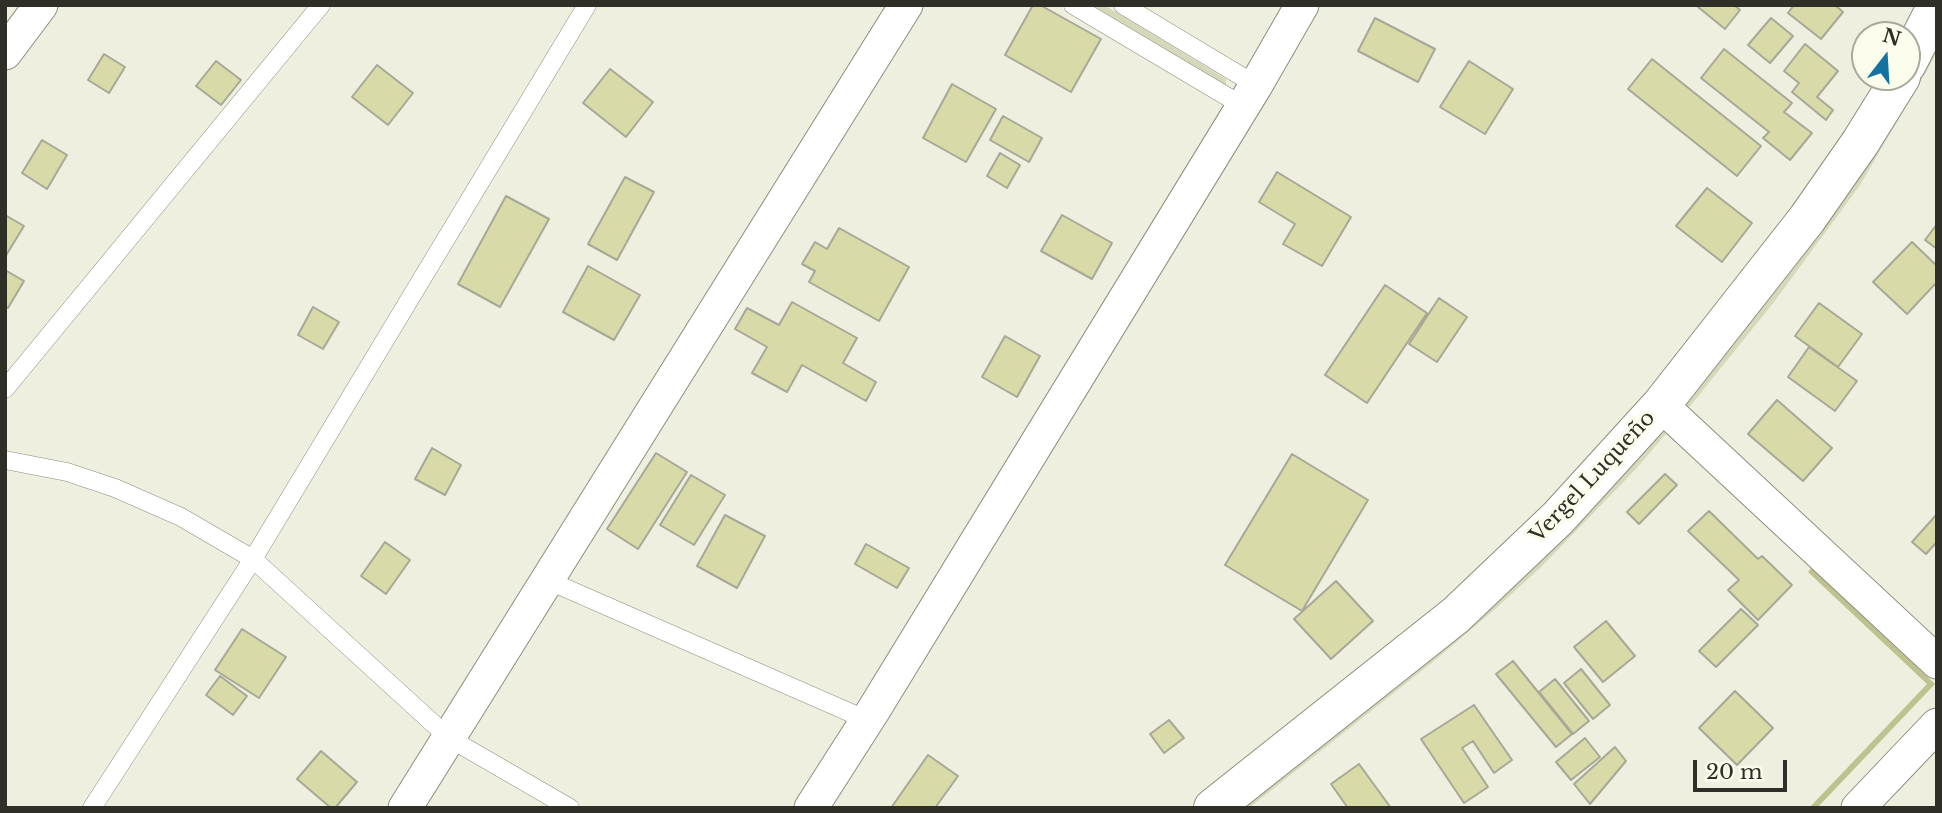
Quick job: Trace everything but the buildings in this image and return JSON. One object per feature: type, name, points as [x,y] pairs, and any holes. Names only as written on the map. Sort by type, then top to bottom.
[{"type":"main road","points":[[1921,36],[1937,5]]},
{"type":"main road","name":"Vergel Luqueño","points":[[1213,808],[1456,615],[1558,518],[1661,405],[1807,219],[1892,91]]},
{"type":"street","points":[[5,53],[41,5]]},
{"type":"street","points":[[405,808],[906,5]]},
{"type":"street","points":[[811,808],[1250,95],[1302,5]]},
{"type":"street","points":[[1661,405],[1937,663]]},
{"type":"street","points":[[1858,808],[1937,725]]},
{"type":"lane","points":[[5,389],[321,5]]},
{"type":"lane","points":[[92,808],[253,559],[587,5]]},
{"type":"lane","points":[[1073,5],[1250,95]]},
{"type":"lane","points":[[1122,5],[1250,95]]},
{"type":"lane","points":[[5,460],[67,472],[115,488],[181,517],[253,559],[449,737],[570,808]]},
{"type":"lane","points":[[547,580],[867,720]]},
{"type":"shaded area","points":[[1089,5],[1104,5],[1226,79],[1226,85],[1222,86]]},
{"type":"shaded area","points":[[1937,35],[1937,52],[1921,81],[1921,55]]},
{"type":"shaded area","points":[[1893,91],[1915,91],[1860,185],[1774,302],[1634,471],[1541,567],[1434,661],[1249,808],[1237,808],[1490,604]]},
{"type":"shaded area","points":[[1811,568],[1935,684],[1817,808],[1809,808],[1927,684],[1808,572]]}]
